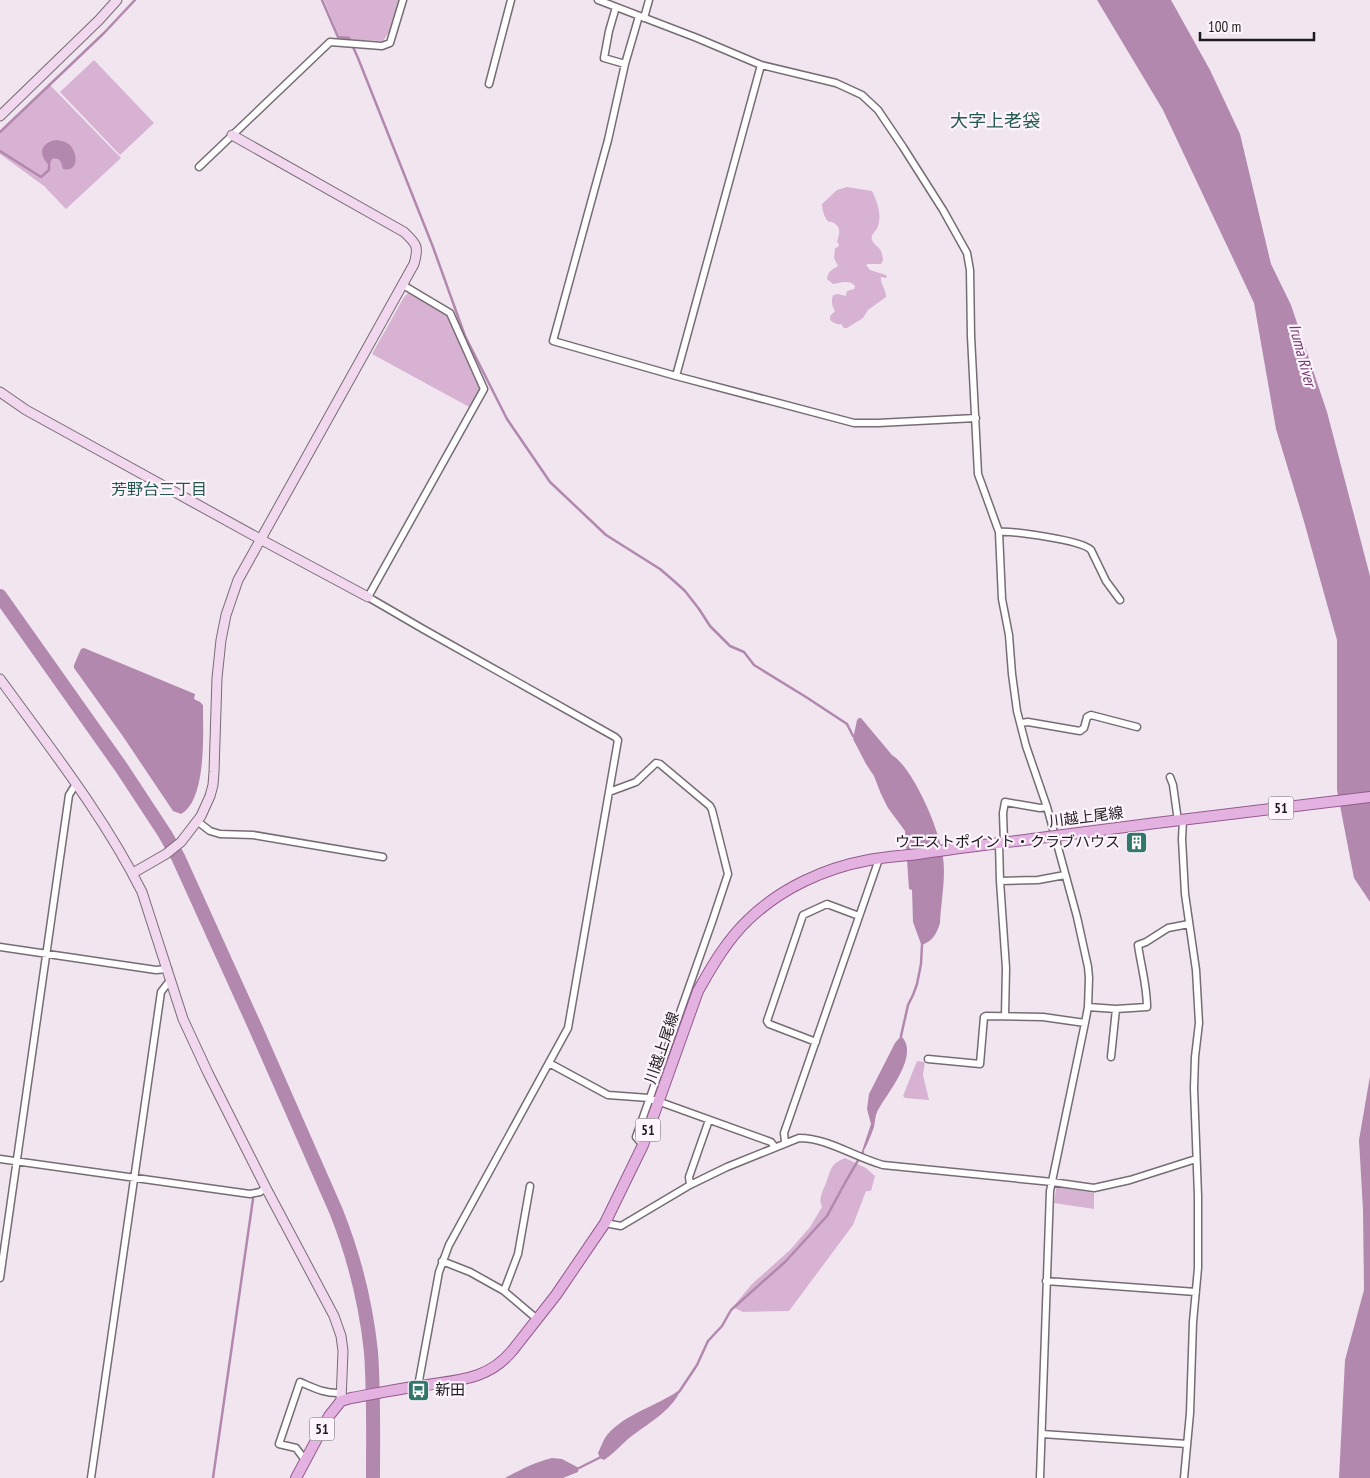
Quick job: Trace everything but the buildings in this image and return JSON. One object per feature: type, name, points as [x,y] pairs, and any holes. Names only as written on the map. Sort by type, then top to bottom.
[{"type":"main road","name":"51","points":[[1184,820],[1370,797]]},
{"type":"main road","name":"川越上尾線","points":[[341,1397],[379,1394],[418,1386],[470,1379],[490,1370],[505,1359],[572,1273],[605,1223],[642,1144],[654,1100],[698,991],[725,946],[742,926],[761,909],[800,883],[835,868],[880,858],[1184,820]]},
{"type":"main road","name":"51","points":[[296,1478],[341,1397]]},
{"type":"street","points":[[0,116],[99,20],[117,0]]},
{"type":"street","points":[[199,167],[330,42],[382,46],[390,43],[403,0]]},
{"type":"street","points":[[489,84],[511,0]]},
{"type":"street","points":[[598,0],[761,65],[836,83],[857,92],[869,100],[878,110],[943,210],[964,247],[970,264],[971,336],[978,474],[999,532],[1002,599],[1009,635],[1014,692],[1026,746],[1047,807],[1077,917],[1088,967],[1086,1023],[1050,1191],[1040,1478]]},
{"type":"street","points":[[648,0],[625,64],[608,140],[553,341],[854,423],[976,418]]},
{"type":"street","points":[[616,7],[604,58],[625,64]]},
{"type":"street","points":[[676,376],[761,65]]},
{"type":"street","points":[[133,873],[166,854],[179,844],[197,821],[205,807],[213,785],[216,755],[218,662],[226,615],[238,580],[414,264],[418,251],[416,245],[404,232],[232,135]]},
{"type":"street","points":[[368,597],[484,389],[450,313],[402,285]]},
{"type":"street","points":[[0,392],[26,410],[368,597],[618,740],[568,1028],[457,1230],[442,1262],[418,1386]]},
{"type":"street","points":[[999,532],[1067,541],[1087,546],[1091,550],[1106,581],[1120,600]]},
{"type":"street","points":[[0,679],[76,784],[110,834],[133,873],[142,892],[183,1019],[191,1037],[266,1188],[334,1316],[341,1336],[343,1351],[341,1397],[300,1382],[279,1444],[296,1448],[305,1460]]},
{"type":"street","points":[[1020,723],[1028,722],[1080,731],[1084,728],[1087,717],[1091,715],[1137,727]]},
{"type":"street","points":[[609,792],[636,782],[656,763],[660,764],[710,806],[728,874],[654,1100]]},
{"type":"street","points":[[1170,777],[1184,820],[1182,839],[1185,894],[1196,970],[1199,1023],[1194,1088],[1198,1196],[1198,1268],[1193,1322],[1190,1413],[1184,1478]]},
{"type":"street","points":[[0,1278],[69,795],[76,784]]},
{"type":"street","points":[[1005,1016],[1006,968],[1000,880],[1002,813],[1005,802],[1040,808],[1047,807]]},
{"type":"street","points":[[197,821],[210,831],[220,834],[253,835],[383,857]]},
{"type":"street","points":[[786,1142],[784,1133],[880,858]]},
{"type":"street","points":[[1000,880],[1038,880],[1065,875]]},
{"type":"street","points":[[816,1042],[769,1024],[767,1021],[804,915],[827,904],[859,916]]},
{"type":"street","points":[[1088,1007],[1147,1007],[1147,988],[1143,980],[1138,945],[1168,928],[1189,924]]},
{"type":"street","points":[[0,947],[156,970],[168,969]]},
{"type":"street","points":[[91,1478],[161,992],[171,979]]},
{"type":"street","points":[[1111,1058],[1116,1008]]},
{"type":"street","points":[[928,1059],[980,1064],[984,1018],[986,1016],[1043,1017],[1086,1023]]},
{"type":"street","points":[[548,1063],[608,1095],[654,1100],[771,1142],[775,1147]]},
{"type":"street","points":[[690,1185],[688,1177],[709,1120]]},
{"type":"street","points":[[605,1223],[621,1226],[690,1185],[727,1167],[799,1138],[821,1140],[866,1160],[883,1164],[1094,1188],[1130,1180],[1196,1159]]},
{"type":"street","points":[[0,1159],[250,1194],[260,1192],[266,1188]]},
{"type":"street","points":[[504,1290],[518,1254],[530,1186]]},
{"type":"street","points":[[442,1262],[470,1272],[504,1290],[537,1318]]},
{"type":"street","points":[[1046,1281],[1196,1292]]},
{"type":"street","points":[[1042,1434],[1187,1444]]},
{"type":"shaded area","points":[[324,0],[399,0],[389,32],[383,41],[340,39]]},
{"type":"shaded area","points":[[94,60],[154,123],[120,155],[60,92]]},
{"type":"shaded area","points":[[49,84],[121,158],[66,209],[44,186],[0,154],[0,131]]},
{"type":"shaded area","points":[[847,187],[872,191],[874,195],[879,221],[872,238],[873,243],[880,249],[883,260],[881,264],[866,265],[870,270],[887,277],[881,277],[886,297],[868,310],[863,318],[844,328],[841,324],[836,324],[830,320],[830,316],[835,311],[832,297],[838,294],[846,296],[847,291],[854,289],[855,286],[847,282],[833,284],[827,279],[829,272],[838,266],[834,258],[835,248],[839,244],[837,242],[839,231],[837,225],[826,219],[822,204],[837,190]]},
{"type":"shaded area","points":[[408,293],[449,314],[481,389],[471,408],[372,354]]},
{"type":"shaded area","points":[[917,1061],[925,1062],[923,1075],[929,1100],[905,1098],[903,1096]]},
{"type":"shaded area","points":[[845,1158],[866,1168],[875,1176],[871,1191],[866,1191],[853,1225],[789,1311],[743,1312],[733,1307],[752,1284],[790,1250],[810,1227],[822,1207],[821,1195],[832,1168],[836,1163]]},
{"type":"shaded area","points":[[1058,1187],[1094,1193],[1094,1209],[1054,1203]]},
{"type":"water","name":"Iruma River","points":[[1097,0],[1171,0],[1210,70],[1240,134],[1271,264],[1291,305],[1327,412],[1370,576],[1370,902],[1354,878],[1337,790],[1337,640],[1276,429],[1254,303],[1163,110]]},
{"type":"water","points":[[57,140],[64,142],[73,149],[76,159],[75,164],[69,169],[63,169],[60,161],[57,159],[52,159],[49,165],[43,157],[42,149],[44,146]]},
{"type":"water","points":[[84,648],[195,694],[194,699],[203,705],[203,747],[199,780],[195,795],[189,806],[181,814],[173,811],[74,668],[81,649]]},
{"type":"water","points":[[859,718],[909,773],[925,802],[941,846],[944,873],[940,923],[934,936],[922,945],[913,922],[912,890],[909,889],[905,831],[888,808],[874,776],[853,739]]},
{"type":"water","points":[[901,1036],[906,1044],[905,1064],[877,1112],[874,1127],[863,1152],[871,1124],[867,1109],[869,1094],[895,1043]]},
{"type":"water","points":[[1370,1076],[1370,1478],[1339,1478],[1345,1360],[1364,1290],[1363,1210],[1359,1140]]},
{"type":"water","points":[[680,1391],[676,1398],[664,1412],[628,1439],[607,1458],[604,1460],[600,1458],[598,1453],[603,1441],[615,1427]]},
{"type":"water","points":[[552,1458],[562,1459],[579,1468],[578,1472],[563,1478],[505,1478],[522,1469]]},
{"type":"waterway","points":[[0,132],[104,33],[135,0]]},
{"type":"waterway","points":[[322,0],[338,37],[349,38],[358,58],[433,247],[465,336],[507,419],[550,482],[606,535],[660,569],[685,591],[710,626],[730,646],[744,652],[754,665],[847,724],[853,736]]},
{"type":"waterway","points":[[0,151],[41,177],[49,170],[49,163]]},
{"type":"waterway","points":[[0,596],[121,767],[178,857],[336,1211],[358,1280],[369,1334],[373,1384],[373,1478]]},
{"type":"waterway","points":[[901,1036],[908,1005],[917,984],[922,945]]},
{"type":"waterway","points":[[679,1392],[697,1365],[708,1341],[722,1326],[731,1310],[785,1262],[827,1216],[863,1152]]},
{"type":"waterway","points":[[213,1478],[253,1199]]},
{"type":"waterway","points":[[579,1468],[601,1457]]},
{"type":"place","name":"ウエストポイント・クラブハウス","points":[[1136,842]]},
{"type":"place","name":"新田","points":[[419,1390]]},
{"type":"district","name":"大字上老袋","points":[[995,121]]},
{"type":"district","name":"芳野台三丁目","points":[[159,489]]}]
